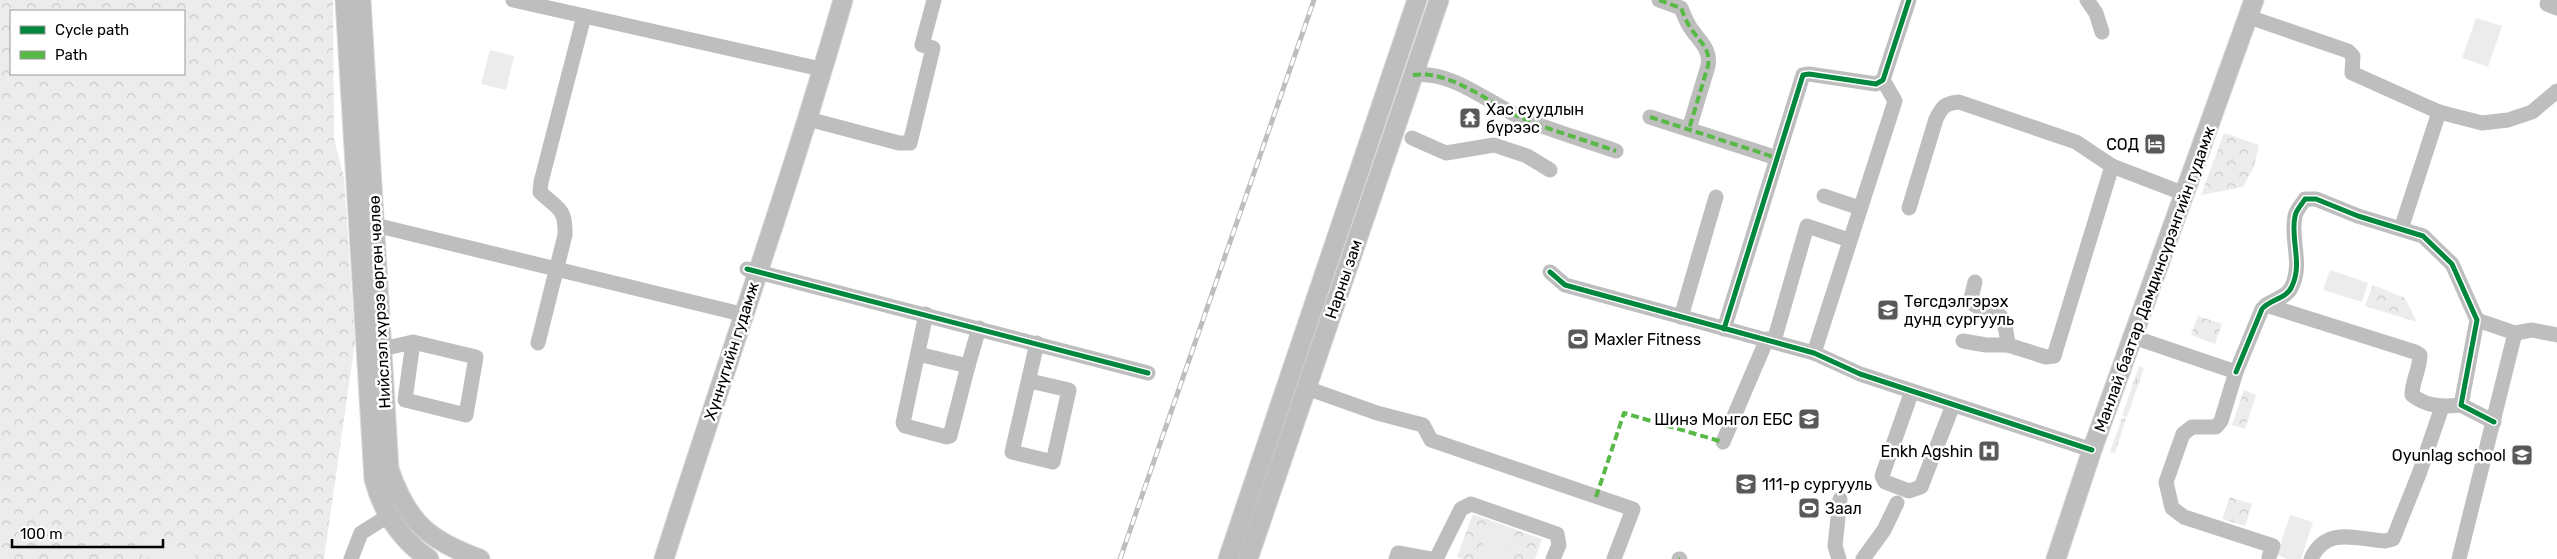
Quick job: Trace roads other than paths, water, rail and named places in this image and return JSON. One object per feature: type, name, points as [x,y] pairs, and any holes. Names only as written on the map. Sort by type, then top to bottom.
[{"type":"main road","name":"Нийслэл хүрээ өргөн чөлөө","points":[[345,0],[382,349],[389,469],[402,504],[426,532],[450,548],[480,559]]},
{"type":"main road","name":"Нийслэл хүрээ өргөн чөлөө","points":[[361,0],[369,216],[374,479],[388,516],[411,546],[429,559]]},
{"type":"main road","name":"Хүннүгийн гудамж","points":[[664,559],[812,68],[829,0]]},
{"type":"main road","name":"Хүннүгийн гудамж","points":[[651,559],[733,312],[752,270],[808,119],[843,0]]},
{"type":"main road","name":"Нарны зам","points":[[1248,559],[1313,336],[1417,0]]},
{"type":"main road","name":"Нарны зам","points":[[1228,559],[1413,75],[1439,0]]},
{"type":"main road","name":"Манлай баатар Дамдинсүрэнгийн гудамж","points":[[2056,559],[2092,450],[2251,8]]},
{"type":"street","points":[[513,0],[812,68]]},
{"type":"street","points":[[808,119],[899,143],[910,143],[933,48],[922,45],[934,0]]},
{"type":"street","points":[[1659,0],[1681,8],[1690,29],[1704,45],[1709,55],[1708,66],[1689,129]]},
{"type":"street","points":[[1724,329],[1803,75],[1809,74],[1876,84],[1883,80],[1909,0]]},
{"type":"street","points":[[2087,0],[2096,13],[2102,32]]},
{"type":"street","points":[[2548,0],[2547,4],[2557,8]]},
{"type":"street","points":[[2251,8],[2348,51],[2353,56],[2352,73],[2439,112],[2482,123],[2508,120],[2532,112],[2557,91]]},
{"type":"street","points":[[538,343],[565,235],[566,219],[559,207],[540,192],[541,182],[584,16]]},
{"type":"street","points":[[1413,75],[1424,74],[1448,80],[1480,93],[1521,117],[1616,151]]},
{"type":"street","points":[[1814,353],[1894,101],[1883,80]]},
{"type":"street","points":[[1909,208],[1936,119],[1942,107],[1949,102],[1958,102],[1991,111],[2076,142],[2112,166],[2185,194]]},
{"type":"street","points":[[2401,229],[2439,112]]},
{"type":"street","points":[[1650,117],[1777,158]]},
{"type":"street","points":[[1412,138],[1446,153],[1494,145],[1527,156],[1550,170]]},
{"type":"street","points":[[1962,341],[1986,345],[2008,345],[2046,357],[2054,356],[2112,166]]},
{"type":"street","points":[[1824,196],[1860,208]]},
{"type":"street","points":[[1681,317],[1716,197]]},
{"type":"street","points":[[2269,557],[2273,546],[2184,517],[2172,508],[2166,482],[2183,434],[2192,427],[2216,427],[2221,421],[2236,372],[2266,305],[2288,292],[2292,286],[2298,264],[2293,238],[2295,215],[2305,199],[2316,199],[2358,216],[2423,236],[2452,264],[2477,320],[2461,405]]},
{"type":"street","points":[[369,216],[556,271],[733,312]]},
{"type":"street","points":[[1723,442],[1770,340],[1807,226],[1849,240]]},
{"type":"street","points":[[752,270],[1148,373]]},
{"type":"street","points":[[1550,272],[1565,285],[1814,353],[1860,374],[2092,450]]},
{"type":"street","points":[[1975,282],[1970,302],[2001,315],[2005,320],[2008,345]]},
{"type":"street","points":[[2266,305],[2415,352],[2420,355],[2420,361],[2412,385],[2412,395],[2420,401],[2442,407],[2461,405],[2494,422]]},
{"type":"street","points":[[926,314],[903,423],[905,426],[947,437],[950,436],[979,328]]},
{"type":"street","points":[[2477,320],[2515,333],[2532,330],[2557,335]]},
{"type":"street","points":[[2459,559],[2515,333]]},
{"type":"street","points":[[2132,337],[2236,372]]},
{"type":"street","points":[[382,349],[413,342],[476,357],[466,415],[405,400],[413,342]]},
{"type":"street","points":[[1030,381],[1069,390],[1053,462],[1012,452],[1038,343]]},
{"type":"street","points":[[918,354],[968,366]]},
{"type":"street","points":[[1912,390],[1882,476],[1885,482],[1908,491],[1921,487],[1953,405]]},
{"type":"street","points":[[1315,391],[1423,425],[1431,440],[1633,509],[1614,559]]},
{"type":"street","points":[[2311,559],[2323,541],[2332,536],[2385,541],[2392,539],[2419,474],[2442,407]]},
{"type":"street","points":[[1839,559],[1835,546],[1840,499]]},
{"type":"street","points":[[1863,559],[1884,530],[1897,503]]},
{"type":"street","points":[[1436,559],[1461,509],[1471,504],[1557,534],[1559,545],[1553,559]]},
{"type":"street","points":[[351,559],[361,533],[388,516]]},
{"type":"street","points":[[1396,559],[1398,553],[1406,553],[1431,559]]},
{"type":"railway","points":[[1120,559],[1314,0]]},
{"type":"place","name":"Хас суудлын бүрээс","points":[[1470,118]]},
{"type":"place","name":"СОД","points":[[2155,144]]},
{"type":"place","name":"Төгсдэлгэрэх дунд сургууль","points":[[1888,310]]},
{"type":"place","name":"Maxler Fitness","points":[[1578,339]]},
{"type":"place","name":"Шинэ Монгол ЕБС","points":[[1809,419]]},
{"type":"place","name":"Enkh Agshin","points":[[1989,451]]},
{"type":"place","name":"Oyunlag school","points":[[2522,455]]},
{"type":"place","name":"111-р сургууль","points":[[1746,484]]},
{"type":"place","name":"Заал","points":[[1809,508]]}]
